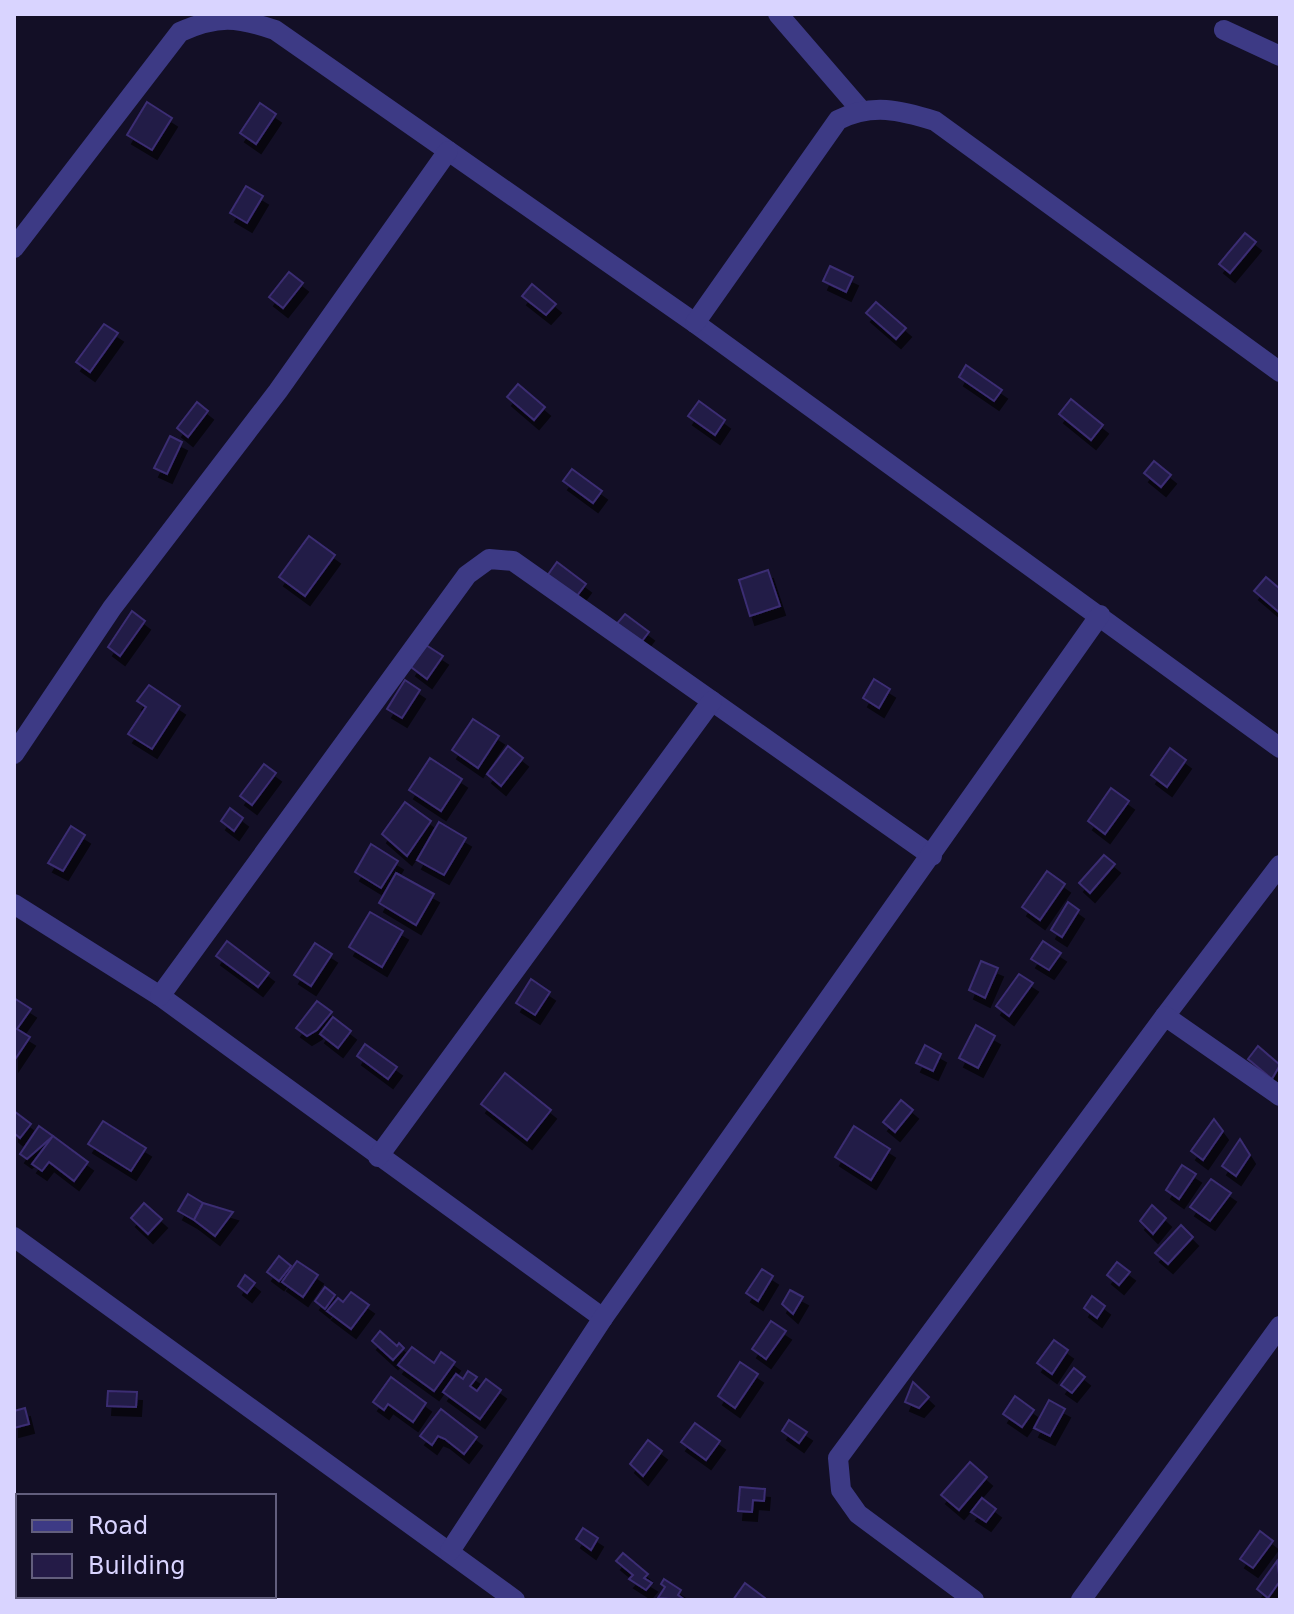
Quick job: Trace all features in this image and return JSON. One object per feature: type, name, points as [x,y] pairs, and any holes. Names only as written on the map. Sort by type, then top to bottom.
[{"type":"street","points":[[778,14],[803,48],[860,109]]},
{"type":"street","points":[[14,248],[180,32],[202,23],[239,18],[275,30],[695,323],[1280,748]]},
{"type":"street","points":[[1224,30],[1280,56]]},
{"type":"street","points":[[695,323],[838,120],[860,109],[895,109],[935,121],[1280,372]]},
{"type":"street","points":[[14,754],[112,608],[278,391],[448,151]]},
{"type":"street","points":[[160,996],[467,575],[489,559],[513,561],[932,856]]},
{"type":"street","points":[[450,1551],[603,1318],[1100,615]]},
{"type":"street","points":[[378,1157],[712,701]]},
{"type":"street","points":[[974,1600],[858,1514],[841,1490],[838,1458],[1280,865]]},
{"type":"street","points":[[14,904],[160,996],[603,1318]]},
{"type":"street","points":[[1165,1016],[1280,1096]]},
{"type":"street","points":[[14,1237],[515,1600]]},
{"type":"street","points":[[1081,1600],[1280,1326]]},
{"type":"building","points":[[147,102],[172,118],[152,150],[127,135]]},
{"type":"building","points":[[260,103],[276,114],[256,144],[240,133]]},
{"type":"building","points":[[246,186],[263,196],[247,223],[230,213]]},
{"type":"building","points":[[1245,233],[1256,242],[1230,273],[1219,264]]},
{"type":"building","points":[[830,266],[853,277],[846,292],[823,281]]},
{"type":"building","points":[[289,272],[303,283],[283,308],[269,297]]},
{"type":"building","points":[[532,284],[556,304],[546,315],[522,296]]},
{"type":"building","points":[[876,302],[906,328],[896,339],[866,313]]},
{"type":"building","points":[[104,324],[118,333],[90,372],[76,362]]},
{"type":"building","points":[[966,365],[1002,390],[994,401],[959,377]]},
{"type":"building","points":[[518,384],[545,407],[534,420],[507,397]]},
{"type":"building","points":[[1071,399],[1103,425],[1091,440],[1059,414]]},
{"type":"building","points":[[699,401],[725,420],[715,435],[688,416]]},
{"type":"building","points":[[197,402],[208,411],[188,437],[177,428]]},
{"type":"building","points":[[170,436],[182,442],[167,474],[154,468]]},
{"type":"building","points":[[1154,461],[1171,475],[1161,487],[1144,473]]},
{"type":"building","points":[[572,469],[602,491],[593,503],[563,481]]},
{"type":"building","points":[[309,536],[335,555],[305,596],[279,577]]},
{"type":"building","points":[[557,562],[586,584],[576,597],[547,576]]},
{"type":"building","points":[[768,570],[780,606],[750,616],[739,580]]},
{"type":"building","points":[[1266,577],[1280,589],[1280,613],[1254,591]]},
{"type":"building","points":[[132,611],[145,621],[120,656],[108,647]]},
{"type":"building","points":[[625,614],[649,632],[638,646],[614,627]]},
{"type":"building","points":[[426,645],[443,656],[427,679],[411,667]]},
{"type":"building","points":[[874,679],[890,689],[879,708],[863,698]]},
{"type":"building","points":[[405,680],[420,690],[402,718],[387,709]]},
{"type":"building","points":[[149,685],[180,706],[152,749],[128,734],[146,707],[137,701]]},
{"type":"building","points":[[473,719],[499,736],[478,768],[452,750]]},
{"type":"building","points":[[508,746],[523,758],[501,786],[487,774]]},
{"type":"building","points":[[1170,748],[1186,760],[1167,787],[1151,775]]},
{"type":"building","points":[[430,758],[462,779],[441,811],[409,790]]},
{"type":"building","points":[[264,764],[276,773],[252,805],[240,796]]},
{"type":"building","points":[[1111,788],[1129,801],[1105,834],[1088,821]]},
{"type":"building","points":[[405,802],[431,821],[407,856],[382,834]]},
{"type":"building","points":[[230,808],[243,818],[234,831],[221,821]]},
{"type":"building","points":[[439,822],[466,838],[444,875],[417,860]]},
{"type":"building","points":[[71,826],[85,835],[63,871],[48,863]]},
{"type":"building","points":[[371,844],[398,861],[381,888],[355,872]]},
{"type":"building","points":[[1104,855],[1115,864],[1090,893],[1079,883]]},
{"type":"building","points":[[1047,871],[1065,884],[1040,920],[1022,907]]},
{"type":"building","points":[[396,873],[434,894],[416,925],[379,903]]},
{"type":"building","points":[[1068,902],[1079,910],[1062,937],[1051,930]]},
{"type":"building","points":[[370,912],[403,931],[382,967],[349,947]]},
{"type":"building","points":[[227,941],[269,973],[258,987],[216,956]]},
{"type":"building","points":[[1043,941],[1061,953],[1049,970],[1031,959]]},
{"type":"building","points":[[315,943],[332,954],[311,986],[294,975]]},
{"type":"building","points":[[981,961],[998,968],[985,998],[969,990]]},
{"type":"building","points":[[1019,974],[1033,983],[1009,1016],[996,1006]]},
{"type":"building","points":[[531,979],[550,992],[535,1015],[516,1003]]},
{"type":"building","points":[[14,998],[31,1009],[17,1029],[30,1037],[14,1061]]},
{"type":"building","points":[[317,1001],[332,1012],[317,1030],[307,1036],[296,1028]]},
{"type":"building","points":[[333,1017],[351,1031],[338,1048],[320,1034]]},
{"type":"building","points":[[976,1025],[995,1036],[978,1068],[959,1058]]},
{"type":"building","points":[[365,1044],[397,1067],[388,1079],[357,1056]]},
{"type":"building","points":[[925,1045],[941,1054],[933,1071],[916,1063]]},
{"type":"building","points":[[1258,1046],[1280,1065],[1272,1079],[1248,1059]]},
{"type":"building","points":[[505,1073],[551,1110],[527,1140],[481,1104]]},
{"type":"building","points":[[901,1100],[913,1110],[895,1132],[883,1122]]},
{"type":"building","points":[[14,1111],[31,1124],[20,1138],[14,1133]]},
{"type":"building","points":[[1214,1119],[1223,1131],[1203,1160],[1191,1151]]},
{"type":"building","points":[[103,1121],[146,1148],[131,1171],[88,1144]]},
{"type":"building","points":[[39,1126],[53,1136],[27,1159],[20,1154]]},
{"type":"building","points":[[854,1126],[890,1149],[871,1180],[835,1157]]},
{"type":"building","points":[[53,1136],[88,1162],[74,1181],[49,1162],[42,1171],[32,1164]]},
{"type":"building","points":[[1240,1139],[1250,1155],[1236,1176],[1222,1166]]},
{"type":"building","points":[[1182,1165],[1196,1174],[1179,1199],[1166,1190]]},
{"type":"building","points":[[1211,1179],[1231,1193],[1210,1221],[1190,1207]]},
{"type":"building","points":[[188,1194],[203,1203],[194,1220],[178,1211]]},
{"type":"building","points":[[144,1203],[162,1219],[148,1234],[131,1218]]},
{"type":"building","points":[[203,1203],[233,1212],[215,1236],[194,1220]]},
{"type":"building","points":[[1152,1205],[1166,1218],[1153,1234],[1140,1221]]},
{"type":"building","points":[[1181,1225],[1193,1237],[1168,1264],[1155,1253]]},
{"type":"building","points":[[279,1256],[291,1266],[279,1281],[267,1272]]},
{"type":"building","points":[[297,1261],[318,1275],[303,1297],[282,1282]]},
{"type":"building","points":[[1117,1262],[1130,1272],[1119,1285],[1107,1275]]},
{"type":"building","points":[[762,1269],[773,1276],[758,1301],[746,1293]]},
{"type":"building","points":[[245,1275],[255,1283],[247,1293],[238,1286]]},
{"type":"building","points":[[325,1287],[335,1295],[325,1309],[315,1301]]},
{"type":"building","points":[[790,1290],[803,1297],[793,1314],[782,1304]]},
{"type":"building","points":[[351,1292],[369,1305],[351,1329],[327,1311],[338,1298],[343,1302]]},
{"type":"building","points":[[1092,1296],[1105,1306],[1097,1318],[1084,1308]]},
{"type":"building","points":[[771,1321],[786,1331],[766,1359],[752,1349]]},
{"type":"building","points":[[380,1331],[397,1346],[399,1343],[404,1348],[393,1360],[372,1341]]},
{"type":"building","points":[[1054,1340],[1068,1350],[1052,1374],[1037,1363]]},
{"type":"building","points":[[412,1347],[434,1363],[441,1352],[455,1362],[434,1391],[398,1365]]},
{"type":"building","points":[[740,1362],[758,1374],[735,1408],[718,1396]]},
{"type":"building","points":[[1074,1368],[1085,1377],[1072,1393],[1061,1385]]},
{"type":"building","points":[[468,1371],[477,1377],[470,1386],[477,1391],[486,1379],[501,1390],[480,1419],[443,1392],[456,1374],[463,1379]]},
{"type":"building","points":[[391,1377],[426,1403],[413,1422],[388,1404],[384,1410],[373,1402]]},
{"type":"building","points":[[913,1382],[929,1397],[919,1408],[905,1402]]},
{"type":"building","points":[[108,1391],[137,1392],[136,1407],[107,1406]]},
{"type":"building","points":[[1015,1396],[1034,1410],[1022,1427],[1003,1414]]},
{"type":"building","points":[[1049,1400],[1065,1409],[1050,1436],[1034,1428]]},
{"type":"building","points":[[25,1408],[29,1424],[14,1428],[14,1411]]},
{"type":"building","points":[[441,1409],[477,1437],[464,1454],[438,1436],[432,1445],[420,1436]]},
{"type":"building","points":[[789,1420],[807,1432],[799,1443],[782,1431]]},
{"type":"building","points":[[695,1423],[720,1441],[706,1460],[681,1442]]},
{"type":"building","points":[[648,1440],[662,1451],[643,1476],[630,1464]]},
{"type":"building","points":[[970,1462],[987,1477],[959,1510],[941,1495]]},
{"type":"building","points":[[740,1487],[765,1489],[764,1501],[753,1500],[752,1512],[738,1511]]},
{"type":"building","points":[[982,1498],[996,1509],[986,1522],[971,1512]]},
{"type":"building","points":[[583,1528],[598,1538],[591,1550],[576,1539]]},
{"type":"building","points":[[1260,1531],[1273,1541],[1253,1568],[1240,1559]]},
{"type":"building","points":[[623,1553],[648,1574],[644,1578],[652,1583],[646,1590],[629,1579],[633,1575],[616,1561]]},
{"type":"building","points":[[1277,1561],[1280,1581],[1268,1598],[1257,1589]]},
{"type":"building","points":[[664,1579],[681,1590],[678,1595],[685,1600],[658,1598],[665,1587],[661,1584]]},
{"type":"building","points":[[745,1583],[765,1598],[764,1600],[733,1600]]}]
